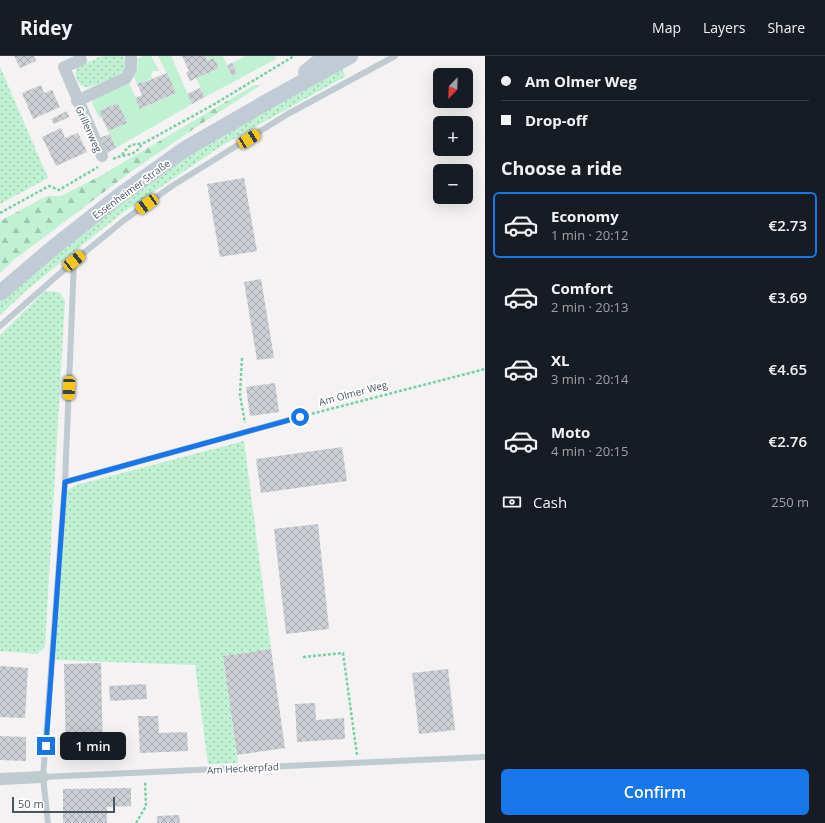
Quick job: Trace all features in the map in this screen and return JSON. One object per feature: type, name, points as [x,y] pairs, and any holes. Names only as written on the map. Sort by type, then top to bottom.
[{"type":"main road","name":"Essenheimer Straße","points":[[272,99],[326,56]]},
{"type":"main road","name":"Essenheimer Straße","points":[[0,293],[54,247],[119,196],[185,149],[350,56]]},
{"type":"street","name":"Grillenweg","points":[[77,101],[126,78],[131,68],[131,56]]},
{"type":"street","name":"Grillenweg","points":[[83,57],[64,67],[100,162]]},
{"type":"street","name":"Am Heckerpfad","points":[[0,779],[44,777]]},
{"type":"lane","points":[[0,326],[122,221],[172,186],[286,115],[395,56]]},
{"type":"lane","points":[[48,823],[44,777],[65,482],[74,261]]},
{"type":"lane","points":[[65,482],[300,417]]},
{"type":"lane","name":"Am Heckerpfad","points":[[44,777],[485,757]]},
{"type":"path","points":[[142,144],[135,143],[126,149],[122,155],[128,156],[138,150],[142,144],[213,105],[294,56]]},
{"type":"path","points":[[0,213],[49,186],[59,190],[100,162]]},
{"type":"path","points":[[242,358],[240,395],[247,432]]},
{"type":"path","name":"Am Olmer Weg","points":[[300,417],[485,368]]},
{"type":"path","points":[[303,657],[343,653],[358,763]]},
{"type":"path","points":[[136,823],[146,806],[144,772]]},
{"type":"green space","points":[[102,56],[123,56],[125,68],[109,80],[89,87],[82,86],[76,78],[77,67]]},
{"type":"green space","points":[[143,56],[151,56],[159,71],[153,71],[151,75],[152,78],[137,84],[134,77],[138,67],[137,59]]},
{"type":"green space","points":[[158,56],[171,56],[192,104],[116,148],[108,131],[126,123],[118,103],[99,111],[102,117],[99,118],[92,102],[94,101],[93,100],[129,83],[141,109],[176,93]]},
{"type":"green space","points":[[205,56],[223,56],[232,76],[237,73],[232,63],[245,56],[275,56],[276,59],[205,97],[196,78],[219,68],[214,58],[207,61]]},
{"type":"green space","points":[[0,67],[48,178],[0,204]]},
{"type":"green space","points":[[342,69],[346,76],[223,145],[121,214],[28,289],[0,315],[0,302],[73,238],[170,167],[218,138]]},
{"type":"green space","points":[[254,85],[261,85],[136,168],[15,259],[0,273],[0,221],[47,196],[61,196],[102,175]]},
{"type":"green space","points":[[45,291],[59,292],[65,300],[45,647],[37,654],[0,651],[0,335]]},
{"type":"green space","points":[[244,441],[271,649],[223,656],[238,763],[208,764],[195,665],[55,660],[65,494],[69,489],[76,485]]},
{"type":"building","points":[[14,56],[34,56],[36,61],[20,68]]},
{"type":"building","points":[[182,56],[205,56],[207,61],[214,58],[219,68],[190,81],[186,72],[189,71]]},
{"type":"building","points":[[232,63],[237,73],[232,76],[227,65]]},
{"type":"building","points":[[167,73],[176,93],[140,109],[135,98],[142,95],[137,84]]},
{"type":"building","points":[[41,85],[44,93],[52,90],[60,107],[33,119],[22,93]]},
{"type":"building","points":[[200,88],[205,97],[192,104],[187,94]]},
{"type":"building","points":[[118,103],[127,123],[108,131],[99,111]]},
{"type":"building","points":[[67,111],[69,117],[54,124],[51,119]]},
{"type":"building","points":[[61,128],[65,138],[78,133],[87,152],[56,166],[42,137]]},
{"type":"building","points":[[110,134],[116,148],[106,154],[99,138]]},
{"type":"building","points":[[244,178],[257,251],[220,257],[207,184]]},
{"type":"building","points":[[261,279],[274,358],[257,360],[244,282]]},
{"type":"building","points":[[275,383],[279,412],[250,416],[246,387]]},
{"type":"building","points":[[342,447],[347,481],[261,493],[256,459]]},
{"type":"building","points":[[318,524],[329,629],[286,634],[274,529]]},
{"type":"building","points":[[271,649],[285,748],[237,755],[223,656]]},
{"type":"building","points":[[101,663],[103,757],[66,757],[64,664]]},
{"type":"building","points":[[0,666],[28,668],[25,718],[0,717]]},
{"type":"building","points":[[448,669],[455,730],[419,734],[412,673]]},
{"type":"building","points":[[146,684],[147,699],[110,701],[109,686]]},
{"type":"building","points":[[315,703],[316,720],[344,718],[345,739],[297,742],[295,704]]},
{"type":"building","points":[[138,716],[158,716],[159,733],[187,732],[188,751],[140,753]]},
{"type":"building","points":[[0,736],[26,737],[26,761],[0,760]]},
{"type":"building","points":[[131,788],[131,806],[107,807],[107,823],[63,823],[63,789]]},
{"type":"building","points":[[179,815],[180,823],[157,823],[157,816]]},
{"type":"route","points":[[46,746],[65,482],[300,417]]}]
